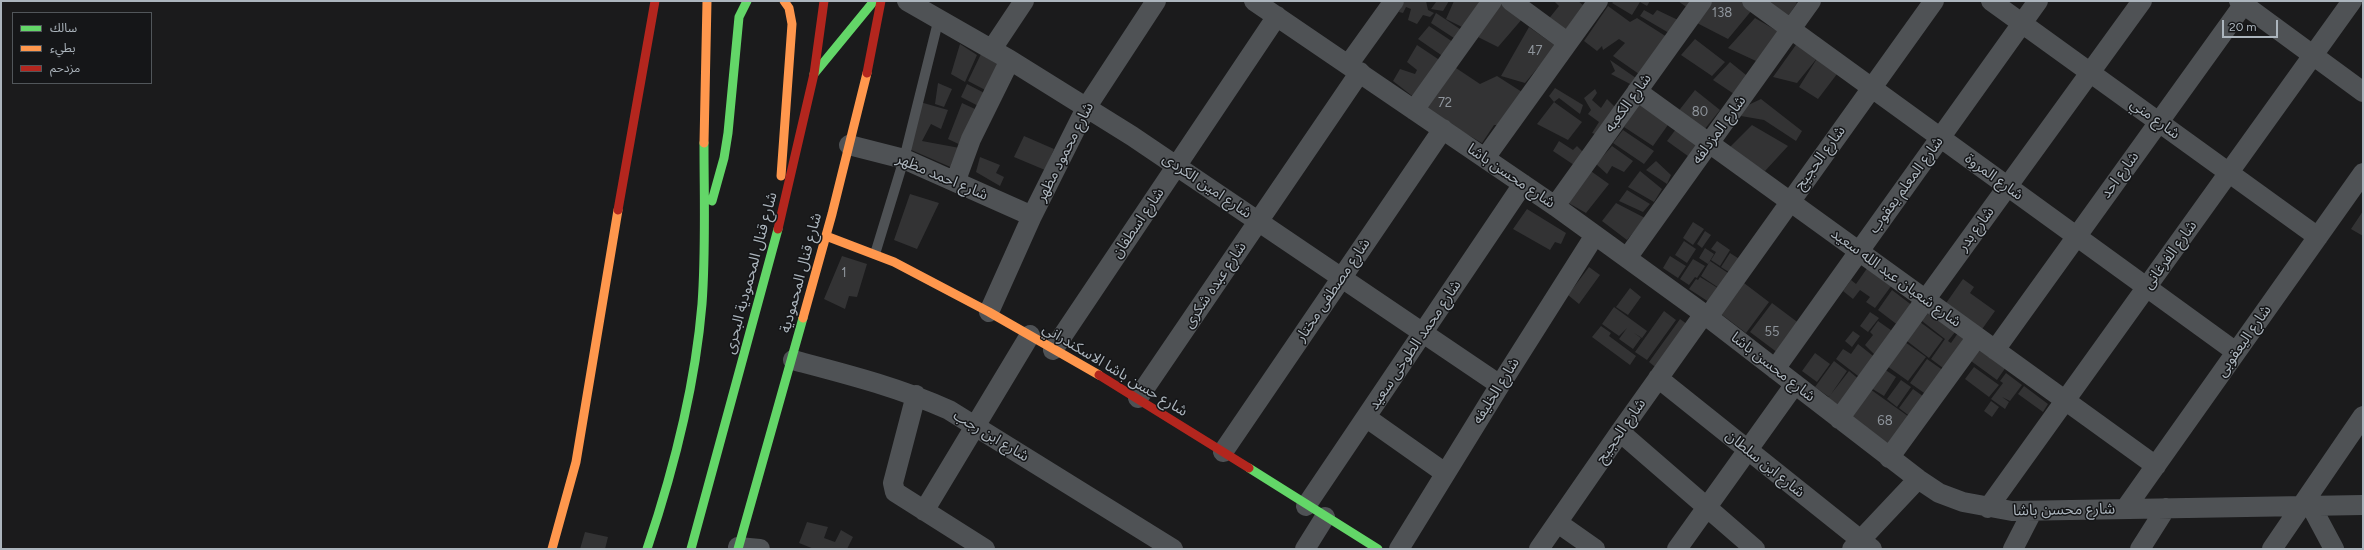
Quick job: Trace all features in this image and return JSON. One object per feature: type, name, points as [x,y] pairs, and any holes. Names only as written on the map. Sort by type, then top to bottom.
[{"type":"street","points":[[552,549],[576,462],[603,291],[636,117],[655,1]]},
{"type":"street","points":[[647,549],[671,473],[693,372],[701,314],[706,220],[704,69],[707,1]]},
{"type":"street","points":[[706,220],[724,158],[739,17],[747,1]]},
{"type":"street","points":[[782,213],[782,144],[792,24],[789,8],[784,1]]},
{"type":"street","name":"شارع قنال المحمودية البحرى","points":[[691,549],[782,213],[814,74],[824,1]]},
{"type":"street","points":[[814,74],[874,1]]},
{"type":"street","name":"شارع قنال المحمودية","points":[[738,548],[792,360],[809,291],[826,236],[868,68],[881,1]]},
{"type":"street","name":"شارع امين الكردى","points":[[907,1],[992,49],[1176,165],[1500,385]]},
{"type":"street","points":[[992,49],[1024,1]]},
{"type":"street","name":"شارع محمود مظهر","points":[[989,312],[1032,216],[1086,108],[1156,1]]},
{"type":"street","name":"شارع محسن باشا","points":[[1254,1],[1278,10],[1354,68],[1555,206],[1706,315],[1889,458],[1940,493],[1964,502],[1988,508],[2032,512],[2363,505]]},
{"type":"street","name":"شارع عبده شكرى","points":[[1138,398],[1259,221],[1394,1]]},
{"type":"street","points":[[1414,110],[1492,1]]},
{"type":"street","points":[[1511,1],[1567,42]]},
{"type":"street","points":[[1485,158],[1567,42],[1598,1]]},
{"type":"street","name":"شارع الكعبه","points":[[1555,206],[1702,1]]},
{"type":"street","name":"شارع المروة","points":[[1752,1],[2236,352]]},
{"type":"street","name":"شارع المزدلفه","points":[[1627,258],[1811,1]]},
{"type":"street","name":"شارع الحجيج","points":[[1539,549],[1658,378],[1790,201],[1934,1]]},
{"type":"street","name":"شارع مني","points":[[1991,1],[2318,237]]},
{"type":"street","name":"شارع المعلم يعقوب","points":[[1775,369],[2038,1]]},
{"type":"street","name":"شارع بدر","points":[[1839,419],[2142,1]]},
{"type":"street","name":"شارع الفرغانى","points":[[1988,508],[2352,1]]},
{"type":"street","points":[[2243,2],[2363,92]]},
{"type":"street","name":"شارع احد","points":[[1994,350],[2159,122],[2243,2]]},
{"type":"street","name":"شارع اسطفان","points":[[1053,350],[1278,10]]},
{"type":"street","points":[[956,180],[983,113],[1010,60]]},
{"type":"street","name":"شارع شعبان عبد الله سعيد","points":[[1637,91],[2156,466]]},
{"type":"street","name":"شارع مصطفى مختار","points":[[1223,452],[1443,129]]},
{"type":"street","name":"شارع احمد مظهر","points":[[849,145],[904,159],[956,180],[1032,216]]},
{"type":"street","name":"شارع اليعقوبى","points":[[2125,509],[2363,174]]},
{"type":"street","name":"شارع محمد الطوخى سعيد","points":[[1306,506],[1367,418],[1523,184]]},
{"type":"street","name":"شارع حسن باشا الاسكندراني","points":[[826,236],[875,254],[989,312],[1030,335],[1053,350],[1138,398],[1306,506],[1378,549]]},
{"type":"street","name":"شارع الخليفه","points":[[1399,549],[1500,385],[1595,236]]},
{"type":"street","points":[[924,511],[1030,335]]},
{"type":"street","points":[[1889,458],[1977,337]]},
{"type":"street","name":"شارع ابن رجب","points":[[792,360],[916,395],[975,426],[1173,549]]},
{"type":"street","name":"شارع ابن سلطان","points":[[1658,378],[1748,450],[1862,546]]},
{"type":"street","points":[[1677,549],[1795,384]]},
{"type":"street","points":[[916,395],[893,488],[900,496],[985,549]]},
{"type":"street","points":[[2272,549],[2306,506],[2363,416]]},
{"type":"street","points":[[1367,418],[1445,473]]},
{"type":"street","points":[[1620,432],[1755,549]]},
{"type":"street","points":[[1862,546],[1918,479]]},
{"type":"street","points":[[2306,506],[2334,549]]},
{"type":"street","points":[[2140,549],[2166,508]]},
{"type":"street","points":[[2013,549],[2032,512]]},
{"type":"street","points":[[1305,549],[1325,517]]},
{"type":"street","points":[[1558,523],[1595,549]]},
{"type":"street","points":[[738,548],[760,549]]},
{"type":"lane","points":[[875,254],[904,159],[939,18]]},
{"type":"building","points":[[1404,1],[1426,1],[1428,10],[1434,13],[1430,17],[1423,15],[1417,24],[1408,20],[1411,9],[1406,7],[1403,13],[1399,12]]},
{"type":"building","points":[[1434,1],[1449,1],[1443,11],[1431,9],[1436,2]]},
{"type":"building","points":[[1454,1],[1486,1],[1466,29],[1446,19]]},
{"type":"building","points":[[1554,1],[1578,1],[1583,5],[1564,32],[1547,21],[1559,6]]},
{"type":"building","points":[[1614,1],[1650,1],[1647,6],[1640,2],[1632,15],[1612,3]]},
{"type":"building","points":[[1678,1],[1694,1],[1689,9]]},
{"type":"building","points":[[1712,1],[1741,1],[1752,10],[1728,39],[1697,23]]},
{"type":"building","points":[[1768,1],[1795,1],[1797,3],[1786,19]]},
{"type":"building","points":[[1499,2],[1523,18],[1498,47],[1478,37]]},
{"type":"building","points":[[1608,6],[1630,22],[1637,18],[1667,37],[1639,74],[1613,56],[1625,43],[1619,39],[1603,50],[1602,46],[1597,51],[1584,41]]},
{"type":"building","points":[[1644,10],[1653,15],[1657,10],[1678,20],[1669,33],[1640,16]]},
{"type":"building","points":[[1436,13],[1463,31],[1457,40],[1431,23]]},
{"type":"building","points":[[1755,18],[1779,32],[1756,61],[1728,48]]},
{"type":"building","points":[[1429,26],[1453,42],[1444,57],[1418,39]]},
{"type":"building","points":[[1529,27],[1556,46],[1525,83],[1501,76]]},
{"type":"building","points":[[1695,39],[1725,62],[1712,76],[1681,55]]},
{"type":"building","points":[[1798,42],[1818,57],[1797,83],[1773,77]]},
{"type":"building","points":[[960,44],[977,55],[965,82],[951,74]]},
{"type":"building","points":[[1417,45],[1444,63],[1416,99],[1393,81],[1400,69],[1415,74],[1417,70],[1407,62]]},
{"type":"building","points":[[981,54],[1003,68],[991,93],[968,81]]},
{"type":"building","points":[[1818,57],[1837,74],[1818,99],[1799,87]]},
{"type":"building","points":[[1610,60],[1636,78],[1634,86],[1611,74],[1615,71]]},
{"type":"building","points":[[1730,62],[1751,79],[1737,96],[1713,80]]},
{"type":"building","points":[[1453,66],[1480,84],[1497,76],[1522,92],[1502,125],[1494,125],[1482,143],[1420,107]]},
{"type":"building","points":[[938,83],[952,89],[944,107],[935,104]]},
{"type":"building","points":[[967,84],[994,98],[988,111],[961,97]]},
{"type":"building","points":[[1555,88],[1583,105],[1580,114],[1559,98],[1554,102],[1549,96]]},
{"type":"building","points":[[1595,89],[1597,93],[1592,100],[1601,108],[1607,99],[1616,108],[1598,135],[1592,133],[1599,122],[1588,114],[1591,110],[1584,98]]},
{"type":"building","points":[[1695,90],[1720,110],[1704,130],[1677,113]]},
{"type":"building","points":[[1761,99],[1802,131],[1796,141],[1764,120],[1741,116],[1744,107]]},
{"type":"building","points":[[920,102],[948,110],[941,129],[931,124],[922,141],[965,149],[955,169],[909,149]]},
{"type":"building","points":[[1554,102],[1582,122],[1568,140],[1537,124]]},
{"type":"building","points":[[962,103],[975,109],[965,147],[948,139]]},
{"type":"building","points":[[1639,103],[1670,122],[1653,146],[1624,127]]},
{"type":"building","points":[[1679,125],[1704,144],[1692,159],[1667,141]]},
{"type":"building","points":[[1752,125],[1788,146],[1765,171],[1728,149]]},
{"type":"building","points":[[1623,130],[1654,151],[1644,164],[1613,143]]},
{"type":"building","points":[[1024,136],[1054,149],[1045,170],[1014,157]]},
{"type":"building","points":[[1559,141],[1573,150],[1577,146],[1583,152],[1577,167],[1553,151]]},
{"type":"building","points":[[1612,146],[1633,161],[1624,172],[1612,166],[1607,174],[1596,164]]},
{"type":"building","points":[[980,157],[1000,165],[996,173],[1004,177],[1000,186],[976,172]]},
{"type":"building","points":[[1656,161],[1671,175],[1667,184],[1646,170]]},
{"type":"building","points":[[1588,169],[1609,184],[1586,213],[1565,201]]},
{"type":"building","points":[[1640,171],[1662,189],[1654,202],[1628,187]]},
{"type":"building","points":[[1627,190],[1650,204],[1643,212],[1619,201]]},
{"type":"building","points":[[910,194],[939,203],[917,249],[894,240]]},
{"type":"building","points":[[1616,203],[1645,218],[1627,240],[1602,221]]},
{"type":"building","points":[[1527,209],[1566,233],[1561,244],[1555,242],[1550,250],[1513,229]]},
{"type":"building","points":[[2363,211],[2363,236],[2351,229]]},
{"type":"building","points":[[1693,222],[1704,229],[1693,245],[1683,238]]},
{"type":"building","points":[[1705,231],[1711,235],[1702,248],[1697,244]]},
{"type":"building","points":[[1684,241],[1696,249],[1687,263],[1675,255]]},
{"type":"building","points":[[1717,241],[1730,250],[1720,266],[1711,260],[1716,252],[1711,249]]},
{"type":"building","points":[[1705,248],[1714,254],[1708,264],[1699,258]]},
{"type":"building","points":[[1730,253],[1744,262],[1735,276],[1721,267]]},
{"type":"building","points":[[842,256],[867,264],[857,297],[849,296],[845,309],[824,299]]},
{"type":"building","points":[[1670,256],[1686,266],[1678,278],[1663,268]]},
{"type":"building","points":[[1693,259],[1705,266],[1697,278],[1695,277],[1689,285],[1680,279]]},
{"type":"building","points":[[1710,261],[1731,275],[1722,290],[1701,276]]},
{"type":"building","points":[[1589,267],[1600,275],[1579,304],[1568,295]]},
{"type":"building","points":[[1868,267],[1892,285],[1875,308],[1866,302],[1870,297],[1860,290],[1853,299],[1843,291],[1851,280],[1856,284]]},
{"type":"building","points":[[1700,277],[1721,290],[1712,304],[1689,289],[1696,279],[1698,280]]},
{"type":"building","points":[[1963,279],[1974,287],[1970,293],[1995,311],[1980,332],[1944,306]]},
{"type":"building","points":[[1740,280],[1769,302],[1746,333],[1717,311]]},
{"type":"building","points":[[1630,288],[1641,297],[1628,315],[1616,307]]},
{"type":"building","points":[[1892,290],[1913,306],[1899,326],[1878,310]]},
{"type":"building","points":[[1772,303],[1800,324],[1778,353],[1750,332]]},
{"type":"building","points":[[1614,307],[1647,331],[1642,338],[1634,333],[1641,338],[1633,349],[1619,339],[1627,328],[1619,336],[1602,324]]},
{"type":"building","points":[[1933,307],[1959,327],[1948,341],[1951,343],[1958,333],[1969,341],[1947,371],[1931,359],[1945,339],[1922,321]]},
{"type":"building","points":[[1664,311],[1676,320],[1647,360],[1635,352]]},
{"type":"building","points":[[1870,312],[1879,318],[1868,332],[1860,326]]},
{"type":"building","points":[[1680,319],[1691,327],[1659,370],[1649,362]]},
{"type":"building","points":[[1878,321],[1895,333],[1877,357],[1865,345],[1873,335],[1870,332]]},
{"type":"building","points":[[1920,322],[1943,339],[1929,358],[1907,341]]},
{"type":"building","points":[[1601,326],[1611,333],[1609,336],[1636,356],[1630,365],[1592,337]]},
{"type":"building","points":[[1853,331],[1860,336],[1852,347],[1845,341]]},
{"type":"building","points":[[1905,342],[1926,357],[1908,381],[1887,366]]},
{"type":"building","points":[[1858,344],[1877,359],[1862,379],[1836,359],[1843,349],[1851,354]]},
{"type":"building","points":[[1980,348],[2006,367],[1997,380],[1971,361]]},
{"type":"building","points":[[1815,353],[1830,364],[1817,382],[1802,371]]},
{"type":"building","points":[[1927,359],[1944,371],[1927,395],[1910,383]]},
{"type":"building","points":[[1834,361],[1847,371],[1829,397],[1815,387]]},
{"type":"building","points":[[1974,367],[1999,385],[1989,397],[1965,379]]},
{"type":"building","points":[[1884,369],[1896,377],[1884,396],[1871,388]]},
{"type":"building","points":[[1849,371],[1861,381],[1841,408],[1828,398]]},
{"type":"building","points":[[2006,373],[2022,385],[2010,401],[2002,397],[2009,402],[2005,409],[1991,399],[2003,383],[2000,381]]},
{"type":"building","points":[[1901,380],[1911,387],[1897,407],[1887,399]]},
{"type":"building","points":[[2024,386],[2048,404],[2043,412],[2018,394]]},
{"type":"building","points":[[1870,389],[1912,419],[1891,447],[1849,417]]},
{"type":"building","points":[[1913,389],[1927,399],[1912,418],[1899,408]]},
{"type":"building","points":[[1991,401],[1999,407],[1992,417],[1984,411]]},
{"type":"building","points":[[807,522],[828,527],[824,538],[835,542],[841,530],[853,537],[847,549],[814,549],[799,543]]},
{"type":"building","points":[[585,532],[608,537],[605,549],[580,549]]},
{"type":"traffic: fast","points":[[712,201],[724,158],[728,133],[739,17],[747,1]]},
{"type":"traffic: fast","points":[[814,74],[874,1]]},
{"type":"traffic: fast","points":[[647,549],[666,489],[682,428],[689,397],[699,335],[704,264],[704,143]]},
{"type":"traffic: fast","points":[[691,549],[778,229]]},
{"type":"traffic: fast","points":[[738,549],[803,318]]},
{"type":"traffic: fast","points":[[1249,468],[1378,549]]},
{"type":"traffic: slow","points":[[704,143],[707,1]]},
{"type":"traffic: slow","points":[[781,176],[792,24],[789,8],[784,1]]},
{"type":"traffic: slow","points":[[803,318],[832,214],[867,73]]},
{"type":"traffic: slow","points":[[552,549],[576,462],[618,210]]},
{"type":"traffic: slow","points":[[826,236],[894,262],[989,312],[1099,375]]},
{"type":"traffic: jam","points":[[618,210],[655,1]]},
{"type":"traffic: jam","points":[[778,229],[814,74],[824,1]]},
{"type":"traffic: jam","points":[[867,73],[881,1]]},
{"type":"traffic: jam","points":[[1099,375],[1249,468]]}]
